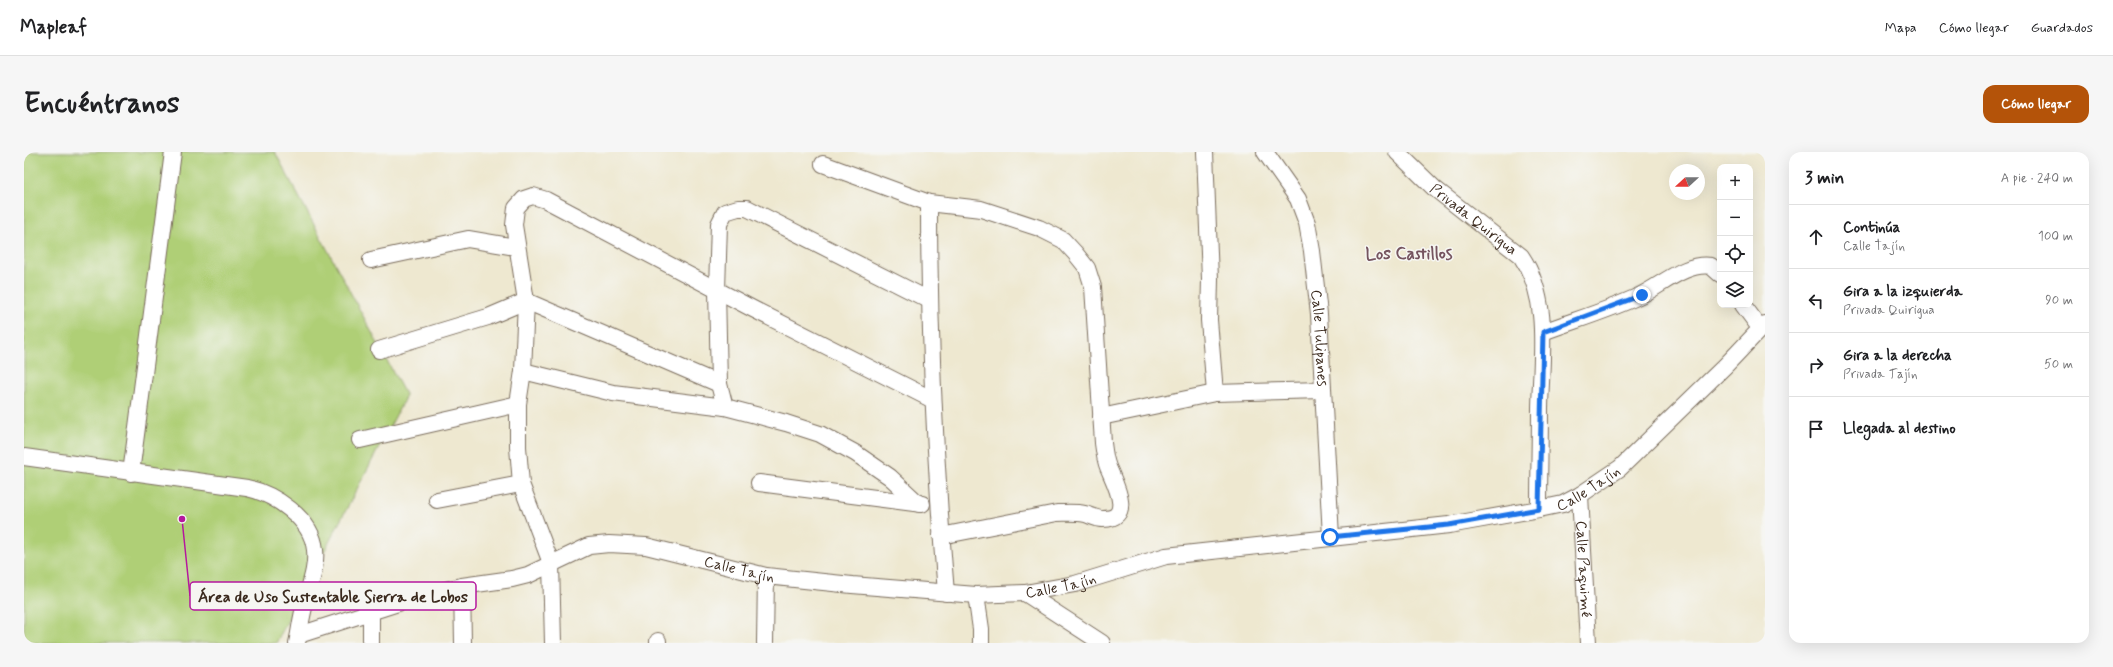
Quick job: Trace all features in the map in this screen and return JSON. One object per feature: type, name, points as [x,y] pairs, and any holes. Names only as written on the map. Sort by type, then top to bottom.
[{"type":"street","points":[[131,473],[173,152]]},
{"type":"street","points":[[1205,152],[1210,279],[1209,320],[1215,393]]},
{"type":"street","name":"Calle Tulipanes","points":[[1265,152],[1298,199],[1307,224],[1312,252],[1319,314],[1330,537]]},
{"type":"street","name":"Privada Quirigua","points":[[1397,152],[1434,188],[1522,256],[1533,279],[1543,332],[1539,509]]},
{"type":"street","points":[[823,164],[929,202],[981,209],[1039,228],[1063,240],[1075,252],[1087,268],[1094,287],[1103,443],[1107,466],[1120,492],[1121,504],[1115,515],[1109,518],[1101,519],[1083,514],[1057,513],[941,536]]},
{"type":"street","points":[[553,643],[551,563],[521,484],[518,447],[518,404],[523,371],[526,301],[516,247],[514,225],[516,208],[524,200],[533,196],[546,200],[717,290],[933,400]]},
{"type":"street","points":[[929,202],[929,300],[933,400],[946,593]]},
{"type":"street","points":[[725,408],[719,384],[717,290],[719,224],[725,212],[738,208],[747,208],[929,300]]},
{"type":"street","points":[[371,260],[468,239],[516,247]]},
{"type":"street","points":[[1543,332],[1642,295],[1689,269],[1699,266],[1711,266],[1718,272]]},
{"type":"street","points":[[379,350],[488,317],[526,301],[719,384]]},
{"type":"street","points":[[1746,308],[1763,326]]},
{"type":"street","name":"Calle Tajín","points":[[298,639],[371,611],[462,586],[512,579],[528,575],[589,546],[628,544],[646,546],[766,576],[946,593],[1025,593],[1075,584],[1166,556],[1449,525],[1564,504],[1620,468],[1725,366],[1763,326]]},
{"type":"street","points":[[523,371],[613,393],[725,408],[786,423],[820,434],[855,453],[890,477],[919,504]]},
{"type":"street","points":[[1101,417],[1215,393],[1323,390]]},
{"type":"street","points":[[360,440],[518,404]]},
{"type":"street","points":[[24,457],[247,488],[263,492],[288,507],[302,521],[315,549],[315,565],[298,639]]},
{"type":"street","points":[[437,500],[521,484]]},
{"type":"street","points":[[759,484],[919,504],[940,508]]},
{"type":"street","name":"Calle Paquimé","points":[[1580,495],[1588,643]]},
{"type":"street","points":[[765,643],[766,576]]},
{"type":"street","points":[[462,586],[463,643]]},
{"type":"street","points":[[1025,593],[1102,643]]},
{"type":"street","points":[[976,594],[982,629],[982,643]]},
{"type":"street","points":[[371,611],[371,643]]},
{"type":"green space","points":[[24,152],[275,152],[406,396],[276,643],[24,643]]},
{"type":"place","name":"Área de Uso Sustentable Sierra de Lobos","points":[[182,519]]},
{"type":"district","name":"Los Castillos","points":[[1409,253]]},
{"type":"route","points":[[1330,537],[1449,525],[1539,509],[1540,407],[1543,332],[1642,295]]}]
